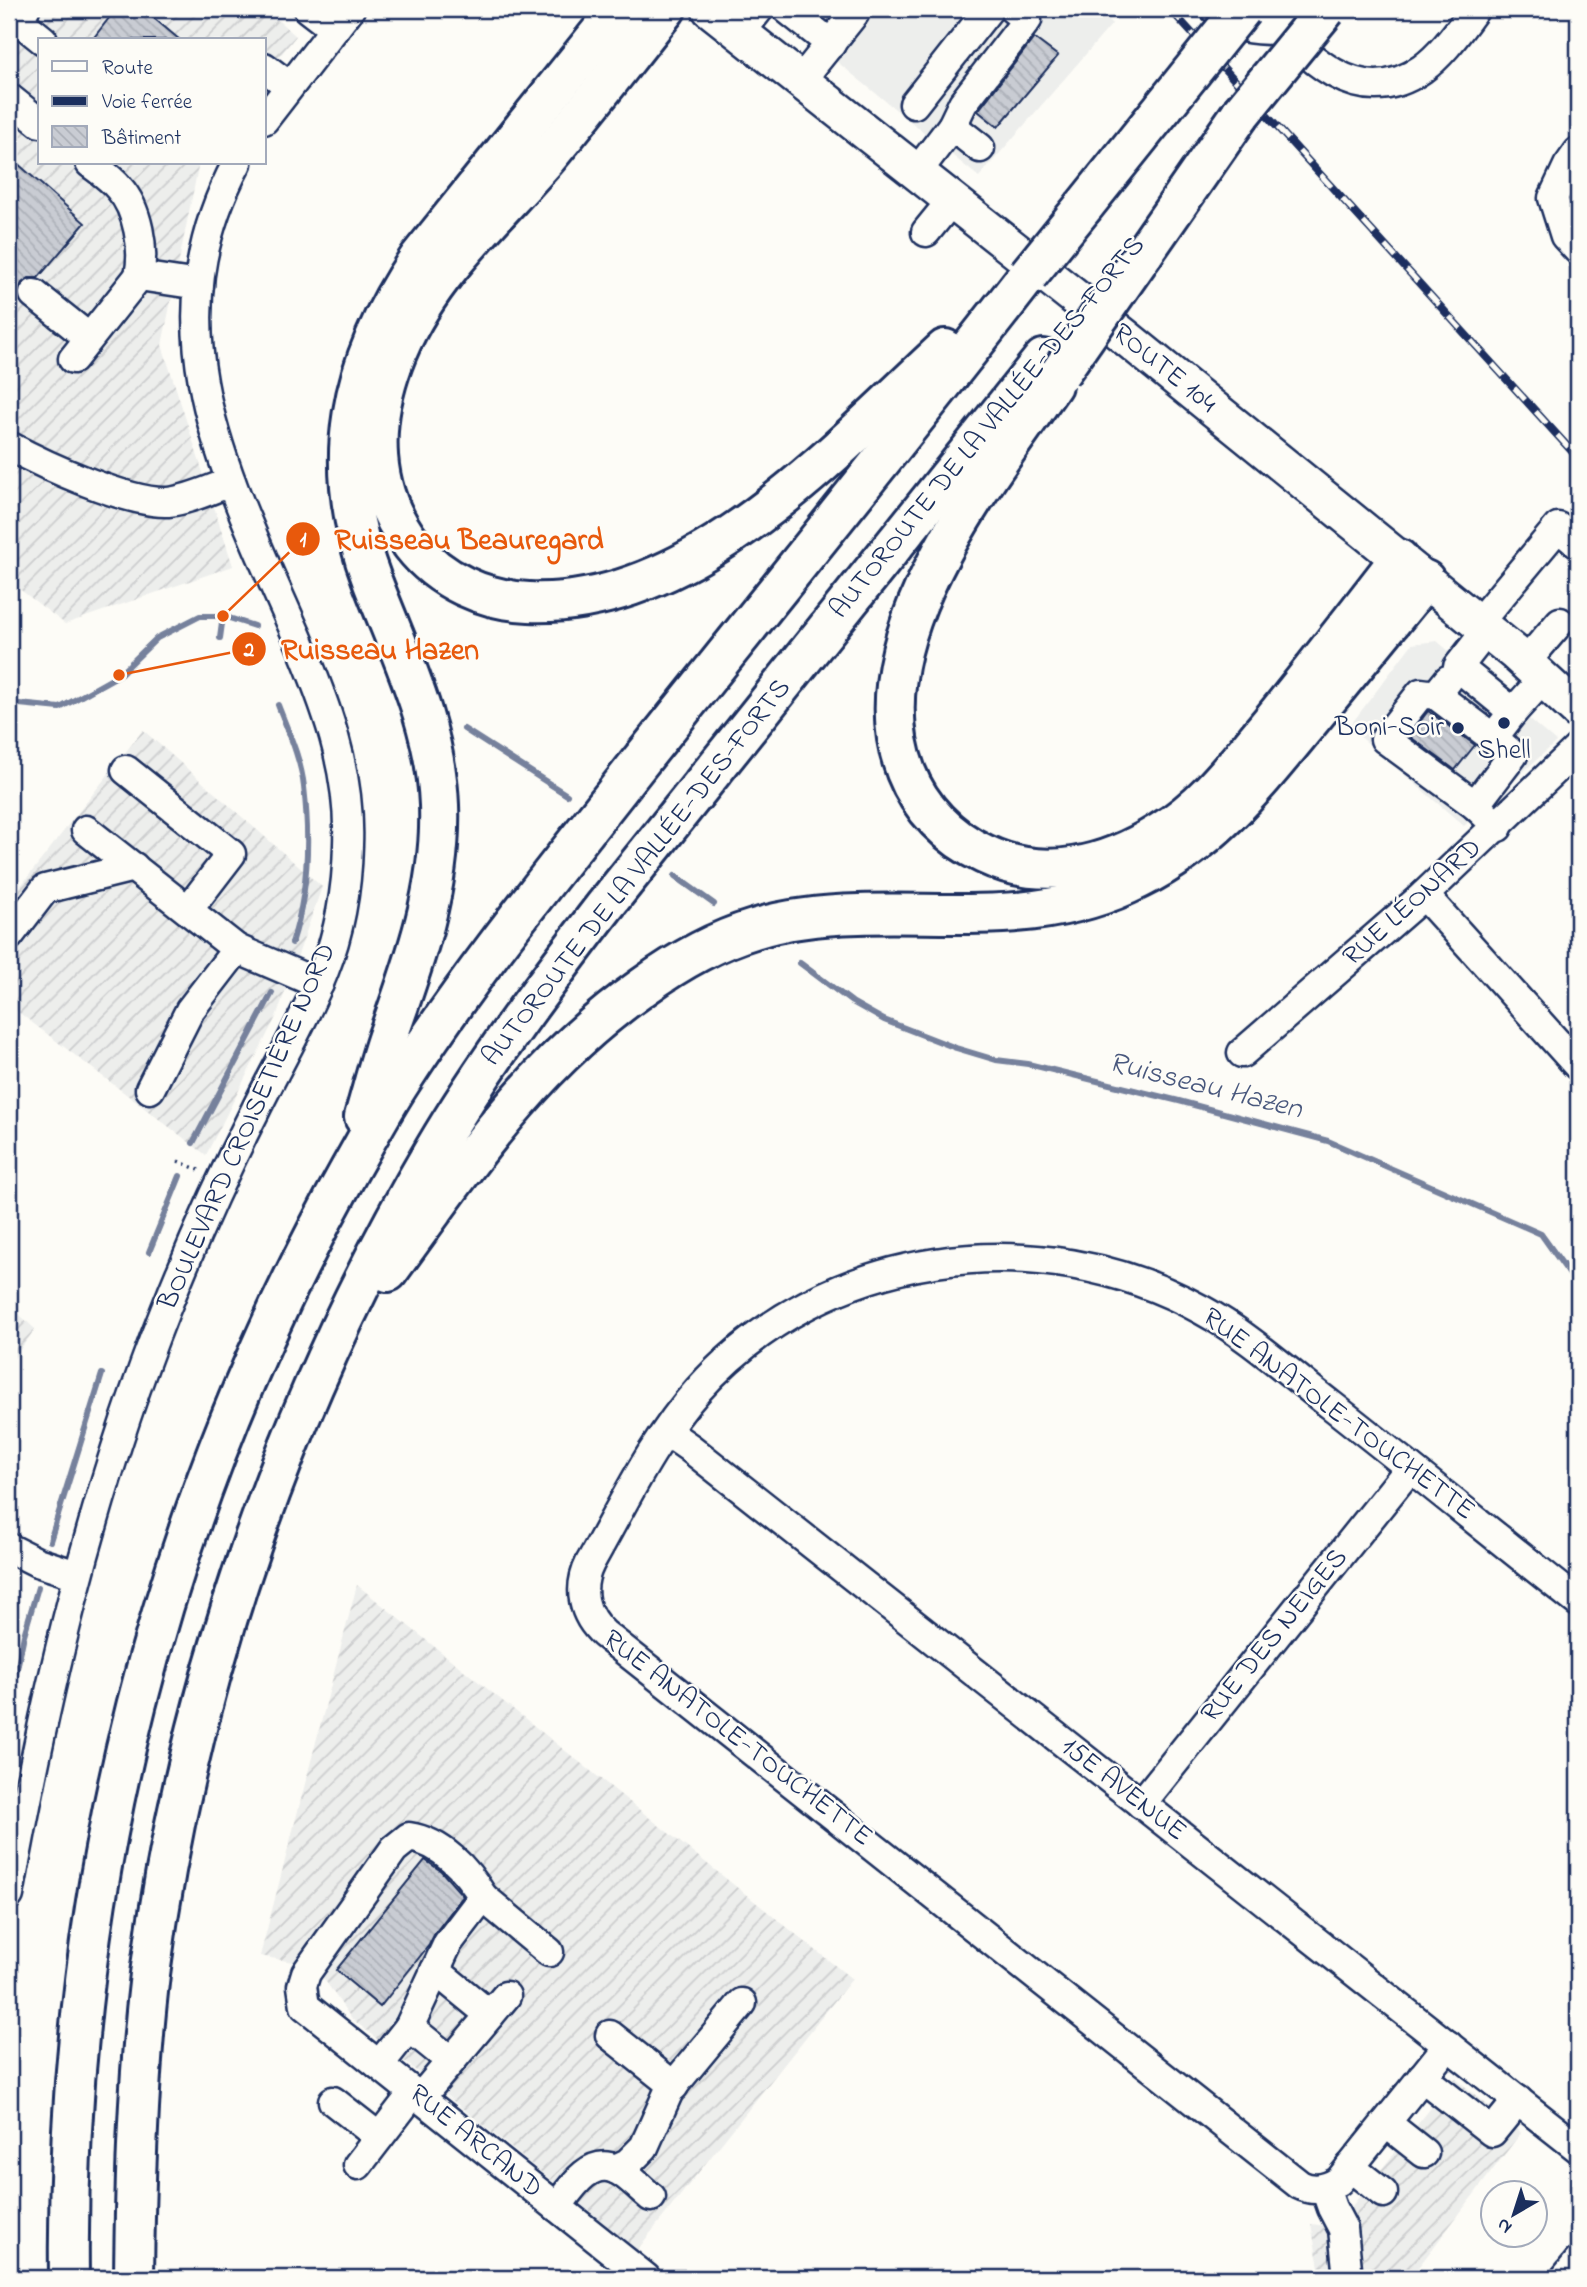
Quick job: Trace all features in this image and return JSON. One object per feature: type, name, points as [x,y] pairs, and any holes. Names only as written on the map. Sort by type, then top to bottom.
[{"type":"highway","points":[[347,1174],[428,916],[439,815],[435,761],[425,716],[366,565],[351,500],[348,456],[356,393],[382,320],[419,258],[619,9]]},
{"type":"highway","points":[[666,9],[546,158],[443,274],[422,304],[400,346],[387,380],[379,415],[377,463],[384,492],[395,519],[412,545],[432,566],[468,588],[495,598],[542,603],[609,593],[644,582],[696,556],[750,522],[988,317],[1028,275],[1242,9]]},
{"type":"highway","name":"AUTOROUTE DE LA VALLÉE-DES-FORTS","points":[[134,2278],[136,2143],[144,2038],[158,1924],[180,1800],[205,1698],[235,1598],[272,1490],[329,1353],[373,1261],[424,1167],[538,993],[646,855],[1051,366],[1213,149],[1326,9]]},
{"type":"highway","points":[[69,2278],[69,2192],[73,2121],[87,1963],[108,1826],[138,1696],[180,1553],[231,1414],[292,1278],[347,1174],[401,1082],[474,975],[988,317]]},
{"type":"highway","points":[[1051,366],[985,482],[950,537],[920,600],[906,637],[898,670],[894,702],[895,733],[909,778],[935,819],[957,838],[980,852],[1009,864],[1025,867],[1074,868],[1117,856],[1165,830],[1208,794],[1412,569]]},
{"type":"highway","points":[[329,1353],[486,1138],[522,1095],[558,1056],[592,1025],[654,978],[729,938],[791,920],[857,914],[966,915],[1032,911],[1077,902],[1115,891],[1137,881],[1195,845],[1243,801],[1412,569]]},
{"type":"main road","name":"ROUTE 104","points":[[710,9],[750,21],[801,80],[1412,569],[1578,711]]},
{"type":"street","points":[[25,9],[17,19],[41,38]]},
{"type":"street","points":[[266,117],[342,19],[308,9]]},
{"type":"street","points":[[787,9],[831,44]]},
{"type":"street","points":[[801,80],[854,14],[848,9]]},
{"type":"street","points":[[914,104],[989,9]]},
{"type":"street","points":[[917,172],[952,127],[963,103],[1027,20],[1013,9]]},
{"type":"street","points":[[1215,9],[1229,22],[1241,27],[1283,30]]},
{"type":"street","points":[[1264,9],[1318,64],[1355,83],[1376,85],[1396,82],[1422,69],[1438,55],[1475,9]]},
{"type":"street","points":[[266,69],[289,86]]},
{"type":"street","points":[[942,69],[971,92]]},
{"type":"street","points":[[9,99],[38,122]]},
{"type":"street","points":[[952,127],[980,148]]},
{"type":"street","points":[[1572,243],[1553,198],[1568,166],[1578,152]]},
{"type":"street","points":[[34,294],[81,348],[139,276],[142,247],[128,202],[121,190],[91,164]]},
{"type":"street","name":"BOULEVARD CROISETIÈRE NORD","points":[[9,1895],[36,1752],[77,1575],[117,1443],[165,1310],[198,1231],[319,984],[337,930],[347,869],[349,828],[341,761],[322,694],[231,482],[212,426],[199,366],[199,285],[212,226],[231,165]]},
{"type":"street","points":[[926,232],[952,200]]},
{"type":"street","points":[[139,276],[199,285]]},
{"type":"street","points":[[9,446],[66,473],[146,499],[166,502],[179,500],[231,482]]},
{"type":"street","points":[[1436,695],[1558,527],[1578,544]]},
{"type":"street","points":[[1475,805],[1503,746],[1513,712],[1560,622]]},
{"type":"street","points":[[1458,667],[1513,712]]},
{"type":"street","points":[[1498,827],[1475,805],[1385,739],[1421,693],[1436,695],[1503,746],[1541,785]]},
{"type":"street","name":"RUE LÉONARD","points":[[1242,1054],[1424,895],[1578,748]]},
{"type":"street","points":[[126,769],[231,854],[188,910]]},
{"type":"street","points":[[86,830],[237,949],[319,984]]},
{"type":"street","points":[[9,936],[45,889],[134,867]]},
{"type":"street","points":[[1424,895],[1578,1066]]},
{"type":"street","points":[[150,1089],[190,1010],[237,949]]},
{"type":"street","name":"RUE ANATOLE-TOUCHETTE","points":[[1325,2188],[1306,2188],[1295,2181],[598,1629],[589,1616],[584,1601],[586,1570],[667,1432],[696,1392],[733,1356],[774,1325],[838,1290],[880,1275],[935,1262],[975,1258],[1041,1259],[1078,1264],[1118,1275],[1175,1296],[1205,1311],[1262,1352],[1578,1602]]},
{"type":"street","name":"15E AVENUE","points":[[667,1432],[691,1448],[1578,2148]]},
{"type":"street","name":"RUE DES NEIGES","points":[[1141,1804],[1410,1468]]},
{"type":"street","points":[[12,1556],[77,1575]]},
{"type":"street","name":"RUE ARCAND","points":[[483,1897],[464,1872],[435,1845],[409,1837],[401,1842],[306,1973],[302,1986],[305,2006],[646,2278]]},
{"type":"street","points":[[379,2065],[409,2027],[448,1943],[483,1897],[548,1952]]},
{"type":"street","points":[[358,2165],[379,2137],[451,2061],[498,2005],[435,1970]]},
{"type":"street","points":[[557,2207],[584,2174],[596,2169],[615,2169],[628,2163],[644,2147],[669,2091],[742,2003]]},
{"type":"street","points":[[409,2027],[451,2061]]},
{"type":"street","points":[[610,2035],[674,2086]]},
{"type":"street","points":[[1348,2278],[1343,2230],[1325,2188],[1339,2181],[1448,2045]]},
{"type":"street","points":[[1422,2077],[1492,2132],[1507,2092]]},
{"type":"street","points":[[333,2101],[379,2137]]},
{"type":"street","points":[[1386,2123],[1424,2153]]},
{"type":"street","points":[[1350,2167],[1383,2193]]},
{"type":"street","points":[[615,2169],[650,2197]]},
{"type":"street","points":[[1565,2278],[1578,2262]]},
{"type":"shaded area","points":[[9,9],[265,9],[296,36],[266,73],[266,38],[38,38],[38,164],[199,164],[162,345],[233,566],[65,624],[9,581]]},
{"type":"shaded area","points":[[772,9],[1098,9],[1112,24],[979,177]]},
{"type":"shaded area","points":[[1437,641],[1556,742],[1464,826],[1349,727],[1412,644]]},
{"type":"shaded area","points":[[143,730],[322,887],[276,1017],[206,1155],[9,1005],[9,901]]},
{"type":"shaded area","points":[[9,1305],[35,1329],[9,1365]]},
{"type":"shaded area","points":[[357,1585],[852,1979],[637,2250],[351,2018],[315,1966],[260,1956]]},
{"type":"shaded area","points":[[1455,2078],[1521,2133],[1487,2178],[1478,2178],[1478,2189],[1410,2278],[1321,2278],[1311,2224],[1335,2227]]},
{"type":"building","points":[[116,9],[143,9],[178,38],[94,38]]},
{"type":"building","points":[[1034,38],[1058,56],[998,127],[978,111]]},
{"type":"building","points":[[16,162],[85,223],[38,278],[29,278],[22,283],[18,292],[19,301],[9,314],[9,170]]},
{"type":"building","points":[[1428,711],[1475,745],[1455,770],[1409,736]]},
{"type":"building","points":[[425,1860],[441,1871],[463,1896],[429,1945],[380,2007],[336,1970]]},
{"type":"waterway","name":"Ruisseau Hazen","points":[[9,703],[60,708],[119,675],[157,638],[200,616],[223,616],[254,626]]},
{"type":"waterway","points":[[220,638],[223,616]]},
{"type":"waterway","points":[[278,705],[300,766],[306,807],[304,886],[292,943]]},
{"type":"waterway","name":"Ruisseau Hazen","points":[[464,729],[567,795]]},
{"type":"waterway","name":"Ruisseau Hazen","points":[[675,876],[714,904]]},
{"type":"waterway","name":"Ruisseau Hazen","points":[[800,963],[852,1002],[884,1020],[956,1048],[996,1060],[1028,1064],[1179,1101],[1328,1141],[1541,1234],[1578,1286]]},
{"type":"waterway","points":[[193,1143],[272,993]]},
{"type":"waterway","points":[[149,1252],[180,1176]]},
{"type":"waterway","points":[[50,1541],[102,1374]]},
{"type":"waterway","points":[[9,1707],[24,1635],[38,1587]]},
{"type":"railway","points":[[1170,9],[1578,458]]},
{"type":"place","name":"Ruisseau Beauregard","points":[[223,616]]},
{"type":"place","name":"Ruisseau Hazen","points":[[119,675]]},
{"type":"place","name":"Shell","points":[[1504,723]]},
{"type":"place","name":"Boni-Soir","points":[[1458,728]]}]
